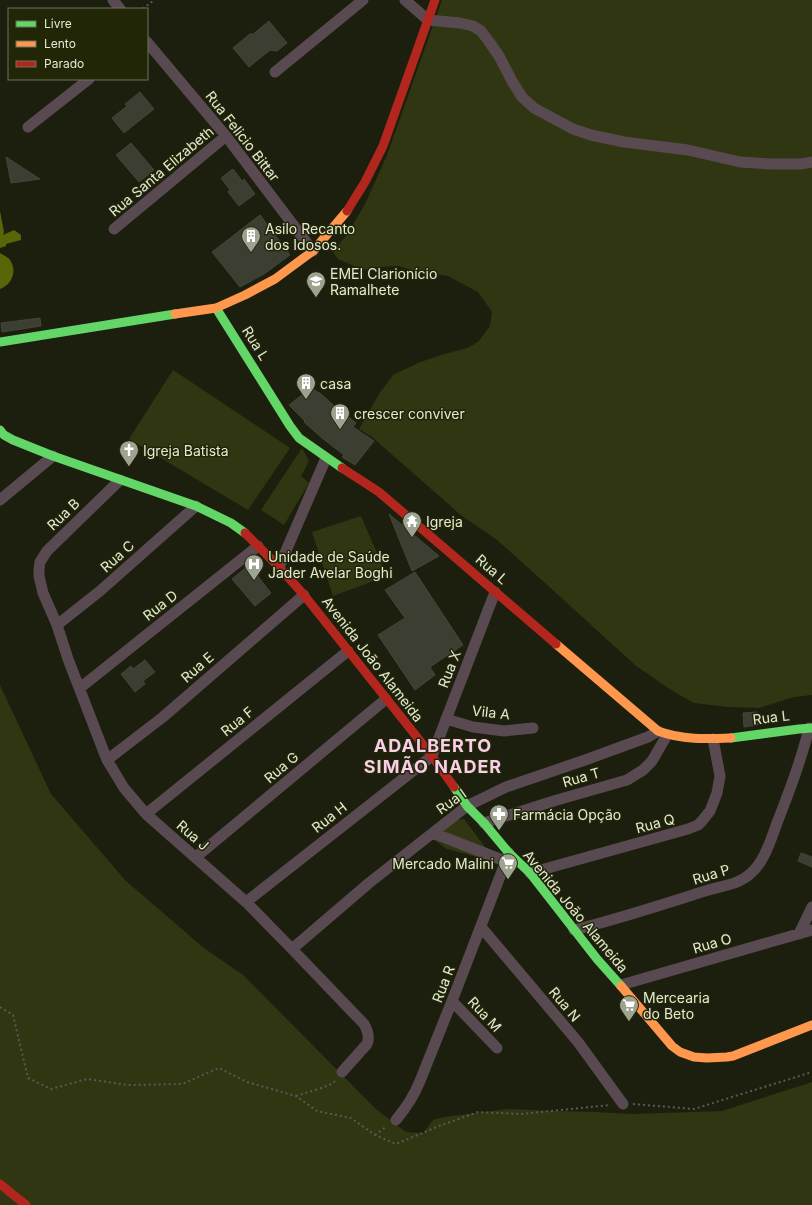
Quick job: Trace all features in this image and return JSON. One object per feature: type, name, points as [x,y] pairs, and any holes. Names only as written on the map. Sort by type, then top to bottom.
[{"type":"street","points":[[113,0],[119,8]]},
{"type":"street","points":[[275,72],[363,0]]},
{"type":"street","points":[[405,0],[428,20],[460,23],[473,26],[481,31],[499,56],[522,97],[534,108],[573,129],[591,135],[624,142],[688,150],[740,162],[771,164],[801,164],[812,162]]},
{"type":"street","points":[[0,342],[216,308],[245,296],[276,279],[313,251],[344,216],[365,182],[383,146],[435,0]]},
{"type":"street","name":"Rua Felicio Bittar","points":[[148,43],[226,136],[313,251]]},
{"type":"street","points":[[28,127],[88,80]]},
{"type":"street","name":"Rua Santa Elizabeth","points":[[114,229],[226,136]]},
{"type":"street","name":"Rua L","points":[[216,308],[299,438],[326,458],[379,492],[663,733],[683,738],[713,739],[810,728]]},
{"type":"street","name":"Avenida João Alameida","points":[[0,430],[10,439],[52,456],[196,506],[230,523],[245,534],[304,595],[432,756],[468,806],[484,823],[507,857],[530,873],[598,960],[675,1049],[682,1053],[707,1059],[722,1058],[732,1056],[812,1024]]},
{"type":"street","points":[[0,500],[52,456]]},
{"type":"street","points":[[278,567],[326,458]]},
{"type":"street","name":"Rua B","points":[[38,576],[40,562],[47,551],[120,480]]},
{"type":"street","name":"Rua C","points":[[57,625],[100,591],[196,506]]},
{"type":"street","name":"Rua D","points":[[80,688],[258,546]]},
{"type":"street","name":"Rua J","points":[[38,576],[43,593],[57,625],[68,659],[107,760],[124,788],[146,814],[246,902],[364,1024],[367,1030],[367,1044],[342,1072]]},
{"type":"street","name":"Rua X","points":[[432,756],[495,592]]},
{"type":"street","name":"Rua E","points":[[107,760],[162,717],[304,595]]},
{"type":"street","name":"Rua F","points":[[146,814],[348,651]]},
{"type":"street","name":"Rua G","points":[[196,857],[386,699]]},
{"type":"street","name":"Vila A","points":[[446,719],[473,727],[504,731],[533,728]]},
{"type":"street","name":"Rua P","points":[[574,930],[632,915],[734,883],[750,875],[760,862],[770,840],[787,797],[810,728]]},
{"type":"street","name":"Rua I","points":[[292,949],[369,883],[468,806],[506,787],[663,733]]},
{"type":"street","name":"Rua T","points":[[484,823],[627,780],[643,770],[652,761],[663,733]]},
{"type":"street","name":"Rua Q","points":[[530,873],[698,825],[710,811],[718,793],[720,776],[713,739]]},
{"type":"street","name":"Rua H","points":[[246,902],[432,756]]},
{"type":"street","points":[[433,833],[507,857]]},
{"type":"street","name":"Rua R","points":[[396,1120],[407,1107],[415,1094],[507,857]]},
{"type":"street","points":[[799,934],[812,907]]},
{"type":"street","name":"Rua N","points":[[481,927],[578,1042],[623,1104]]},
{"type":"street","name":"Rua O","points":[[621,985],[812,930]]},
{"type":"street","name":"Rua M","points":[[452,1001],[497,1048]]},
{"type":"street","points":[[0,1184],[26,1205]]},
{"type":"path","points":[[144,8],[154,0]]},
{"type":"path","points":[[0,1007],[13,1014],[28,1078],[51,1089],[87,1079],[128,1085],[182,1084],[219,1068],[247,1082],[296,1096],[317,1111],[351,1118],[375,1135],[396,1144],[478,1112],[520,1114],[623,1104],[694,1109],[812,1072]]},
{"type":"path","points":[[296,1096],[334,1083],[342,1072]]},
{"type":"path","points":[[375,1135],[396,1120]]},
{"type":"shaded area","points":[[442,0],[812,0],[812,695],[794,697],[759,708],[728,707],[694,703],[671,690],[635,665],[496,539],[462,516],[372,437],[359,429],[379,394],[393,375],[418,363],[467,348],[478,342],[490,326],[492,312],[478,292],[448,276],[411,270],[398,266],[363,270],[338,259],[333,252],[348,233],[365,204],[387,155]]},
{"type":"shaded area","points":[[0,211],[4,232],[3,235],[14,230],[21,235],[21,240],[6,244],[6,246],[0,248]]},
{"type":"shaded area","points":[[0,253],[9,259],[12,265],[13,273],[10,281],[0,289]]},
{"type":"shaded area","points":[[173,370],[290,448],[248,510],[129,439]]},
{"type":"shaded area","points":[[302,448],[309,461],[301,476],[309,483],[284,525],[261,510]]},
{"type":"shaded area","points":[[361,516],[387,576],[333,596],[312,532]]},
{"type":"shaded area","points":[[0,685],[51,794],[126,881],[204,948],[243,975],[376,1109],[406,1132],[423,1133],[433,1120],[444,1117],[508,1109],[632,1114],[722,1111],[812,1082],[812,1205],[0,1205]]},
{"type":"shaded area","points":[[464,819],[491,855],[488,860],[447,849],[434,840],[436,835],[457,820]]},
{"type":"building","points":[[269,21],[287,43],[277,51],[270,50],[249,67],[233,48],[251,33],[252,35]]},
{"type":"building","points":[[140,92],[154,109],[124,133],[112,118],[127,106],[125,104]]},
{"type":"building","points":[[131,143],[154,170],[139,182],[116,155]]},
{"type":"building","points":[[6,157],[40,179],[11,183]]},
{"type":"building","points":[[233,169],[242,181],[244,179],[255,194],[239,206],[228,192],[230,190],[221,178]]},
{"type":"building","name":"Asilo Recanto dos Idosos.","points":[[260,215],[290,255],[264,274],[240,287],[212,252]]},
{"type":"building","points":[[40,318],[41,326],[2,332],[1,323]]},
{"type":"building","points":[[311,388],[321,394],[344,415],[345,414],[356,423],[353,427],[374,441],[355,465],[342,457],[344,455],[304,422],[305,421],[289,405]]},
{"type":"building","name":"Igreja","points":[[389,514],[439,556],[412,571]]},
{"type":"building","points":[[249,565],[271,593],[255,606],[232,579]]},
{"type":"building","points":[[415,572],[463,645],[430,667],[435,675],[415,690],[378,635],[405,618],[385,590]]},
{"type":"building","points":[[145,660],[155,672],[143,681],[145,684],[135,692],[121,674],[131,666],[133,669]]},
{"type":"building","points":[[757,712],[758,725],[744,727],[743,713]]},
{"type":"building","points":[[801,853],[812,857],[812,867],[798,861]]},
{"type":"traffic: fast","points":[[216,308],[299,438],[342,468]]},
{"type":"traffic: fast","points":[[0,342],[175,314]]},
{"type":"traffic: fast","points":[[0,430],[4,435],[13,440],[53,456],[196,506],[231,523],[245,533]]},
{"type":"traffic: fast","points":[[731,738],[812,728]]},
{"type":"traffic: fast","points":[[454,787],[467,806],[484,823],[509,853],[530,873],[597,959],[621,986]]},
{"type":"traffic: slow","points":[[175,314],[216,308],[275,279],[313,251],[347,211]]},
{"type":"traffic: slow","points":[[556,644],[658,731],[676,736],[703,739],[731,738]]},
{"type":"traffic: slow","points":[[621,986],[672,1046],[680,1052],[694,1057],[707,1058],[733,1056],[812,1025]]},
{"type":"traffic: jam","points":[[347,211],[365,182],[383,146],[435,0]]},
{"type":"traffic: jam","points":[[342,468],[379,492],[556,644]]},
{"type":"traffic: jam","points":[[245,533],[304,595],[432,756],[454,787]]},
{"type":"traffic: jam","points":[[0,1184],[26,1205]]},
{"type":"place","name":"Asilo Recanto dos Idosos.","points":[[251,253]]},
{"type":"place","name":"EMEI Clarionício Ramalhete","points":[[316,298]]},
{"type":"place","name":"casa","points":[[306,400]]},
{"type":"place","name":"crescer conviver","points":[[340,430]]},
{"type":"place","name":"Igreja Batista","points":[[129,467]]},
{"type":"place","name":"Igreja","points":[[412,538]]},
{"type":"place","name":"Unidade de Saúde Jader Avelar Boghi","points":[[254,581]]},
{"type":"place","name":"Farmácia Opção","points":[[499,831]]},
{"type":"place","name":"Mercado Malini","points":[[508,880]]},
{"type":"place","name":"Mercearia do Beto","points":[[629,1022]]},
{"type":"district","name":"ADALBERTO SIMÃO NADER","points":[[433,755]]}]
